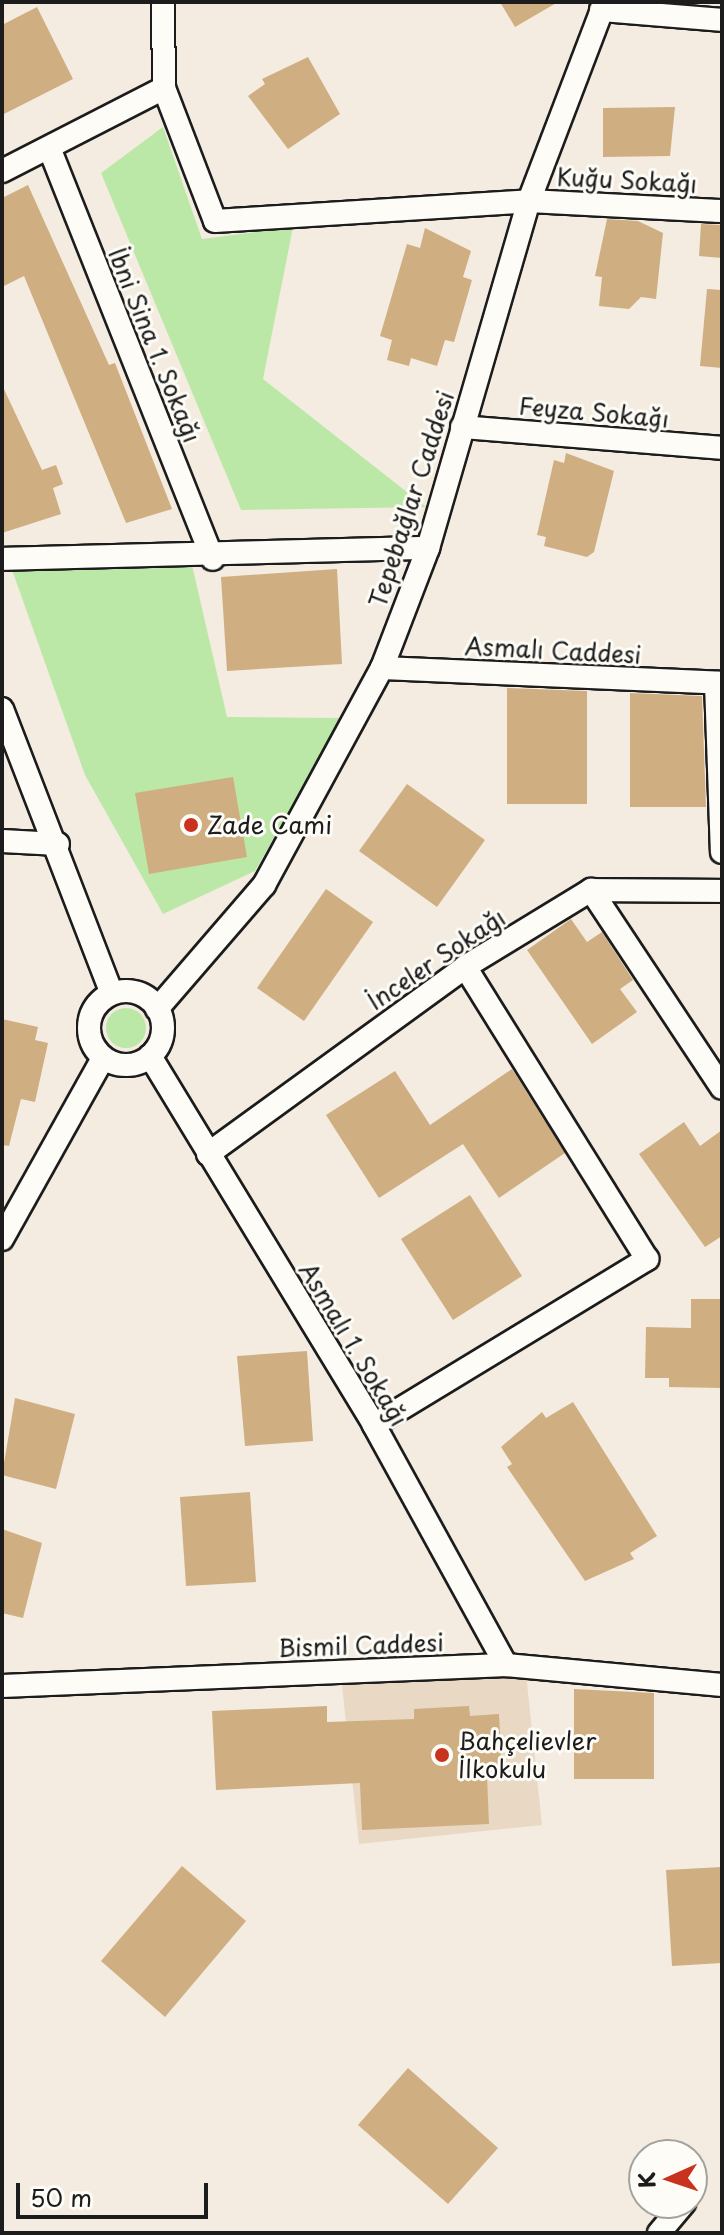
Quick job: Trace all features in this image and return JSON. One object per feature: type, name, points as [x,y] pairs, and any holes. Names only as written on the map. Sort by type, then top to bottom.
[{"type":"street","points":[[2,171],[50,150],[164,88],[163,2]]},
{"type":"street","points":[[603,6],[722,20]]},
{"type":"street","name":"Tepebağlar Caddesi","points":[[157,1009],[264,885],[382,668],[428,548],[529,201],[603,6]]},
{"type":"street","name":"Kuğu Sokağı","points":[[164,88],[215,221],[529,201],[722,211]]},
{"type":"street","name":"İbni Sina 1. Sokağı","points":[[50,150],[213,559]]},
{"type":"street","name":"Feyza Sokağı","points":[[462,427],[722,448]]},
{"type":"street","points":[[2,559],[213,559],[428,548]]},
{"type":"street","name":"Asmalı Caddesi","points":[[382,668],[719,683]]},
{"type":"street","points":[[719,683],[722,852]]},
{"type":"street","points":[[2,709],[58,844],[112,994]]},
{"type":"street","points":[[2,841],[58,844]]},
{"type":"street","points":[[591,890],[722,891]]},
{"type":"street","points":[[591,890],[722,1088]]},
{"type":"street","name":"İnceler Sokağı","points":[[208,1154],[465,967],[591,890]]},
{"type":"street","points":[[374,1425],[647,1259],[465,967]]},
{"type":"street","points":[[137,993],[157,1009],[162,1033],[150,1056],[127,1065],[103,1058],[89,1023],[112,994],[137,993]]},
{"type":"street","name":"Asmalı 1. Sokağı","points":[[150,1056],[374,1425],[506,1665]]},
{"type":"street","points":[[2,1239],[103,1058]]},
{"type":"street","name":"Bismil Caddesi","points":[[2,1686],[506,1665],[722,1685]]},
{"type":"shaded area","name":"Bahçelievler İlkokulu","points":[[355,1670],[526,1673],[542,1825],[359,1844],[342,1685],[356,1683]]},
{"type":"green space","points":[[163,127],[202,239],[293,227],[263,379],[426,507],[241,510],[101,173]]},
{"type":"green space","points":[[192,565],[227,717],[342,718],[255,871],[163,914],[85,775],[11,567]]},
{"type":"green space","points":[[126,1008],[140,1014],[146,1028],[140,1042],[126,1048],[112,1042],[106,1028],[112,1014]]},
{"type":"building","points":[[500,2],[558,2],[515,27]]},
{"type":"building","points":[[37,7],[73,79],[2,115],[2,25]]},
{"type":"building","points":[[308,57],[340,114],[288,149],[248,96],[265,84],[262,79]]},
{"type":"building","points":[[675,107],[670,156],[603,157],[603,108]]},
{"type":"building","points":[[28,185],[109,365],[115,363],[172,509],[126,523],[24,276],[2,287],[2,198]]},
{"type":"building","points":[[607,219],[638,221],[663,233],[656,299],[641,297],[629,309],[599,306],[602,277],[595,276]]},
{"type":"building","points":[[701,224],[722,225],[722,258],[699,256]]},
{"type":"building","points":[[425,228],[471,251],[463,277],[472,280],[454,342],[445,340],[437,366],[411,358],[409,366],[387,360],[392,340],[380,336],[407,244],[420,248]]},
{"type":"building","points":[[707,289],[722,290],[722,368],[700,366]]},
{"type":"building","points":[[2,385],[42,470],[56,465],[63,484],[53,488],[61,514],[2,533]]},
{"type":"building","points":[[566,453],[614,471],[594,552],[587,557],[544,546],[546,537],[537,535],[554,460],[564,463]]},
{"type":"building","points":[[337,569],[342,664],[227,671],[221,577]]},
{"type":"building","points":[[507,688],[587,691],[587,804],[507,804]]},
{"type":"building","points":[[630,693],[702,696],[706,807],[630,807]]},
{"type":"building","name":"Zade Cami","points":[[233,777],[247,857],[149,874],[135,793]]},
{"type":"building","points":[[407,784],[485,840],[437,907],[359,851]]},
{"type":"building","points":[[326,889],[373,922],[304,1021],[257,988]]},
{"type":"building","points":[[571,919],[587,942],[602,932],[633,980],[620,989],[637,1012],[592,1044],[527,950]]},
{"type":"building","points":[[2,1019],[38,1027],[35,1040],[48,1043],[35,1102],[21,1099],[9,1146],[2,1145]]},
{"type":"building","points":[[512,1069],[565,1153],[499,1198],[463,1144],[379,1198],[326,1115],[395,1071],[430,1125]]},
{"type":"building","points":[[684,1122],[700,1146],[722,1130],[722,1236],[705,1247],[639,1154]]},
{"type":"building","points":[[470,1195],[522,1276],[453,1320],[401,1239]]},
{"type":"building","points":[[691,1299],[722,1299],[722,1388],[669,1387],[669,1378],[645,1378],[646,1327],[691,1328]]},
{"type":"building","points":[[307,1351],[313,1441],[245,1446],[237,1356]]},
{"type":"building","points":[[15,1398],[75,1414],[56,1489],[2,1475]]},
{"type":"building","points":[[573,1402],[657,1536],[630,1553],[634,1559],[585,1581],[507,1467],[512,1464],[501,1447],[542,1412],[546,1418]]},
{"type":"building","points":[[250,1492],[256,1582],[186,1586],[180,1497]]},
{"type":"building","points":[[2,1529],[42,1543],[23,1618],[2,1613]]},
{"type":"building","points":[[574,1689],[654,1693],[654,1779],[574,1779]]},
{"type":"building","points":[[327,1706],[327,1722],[414,1719],[414,1709],[469,1706],[470,1716],[499,1714],[502,1775],[487,1776],[489,1824],[362,1830],[360,1783],[216,1790],[212,1711]]},
{"type":"building","points":[[182,1866],[246,1921],[165,2017],[101,1961]]},
{"type":"building","points":[[722,1867],[722,1963],[672,1966],[666,1870]]},
{"type":"building","points":[[408,2068],[498,2148],[448,2204],[358,2125]]},
{"type":"place","name":"Zade Cami","points":[[191,825]]},
{"type":"place","name":"Bahçelievler İlkokulu","points":[[442,1755]]}]
